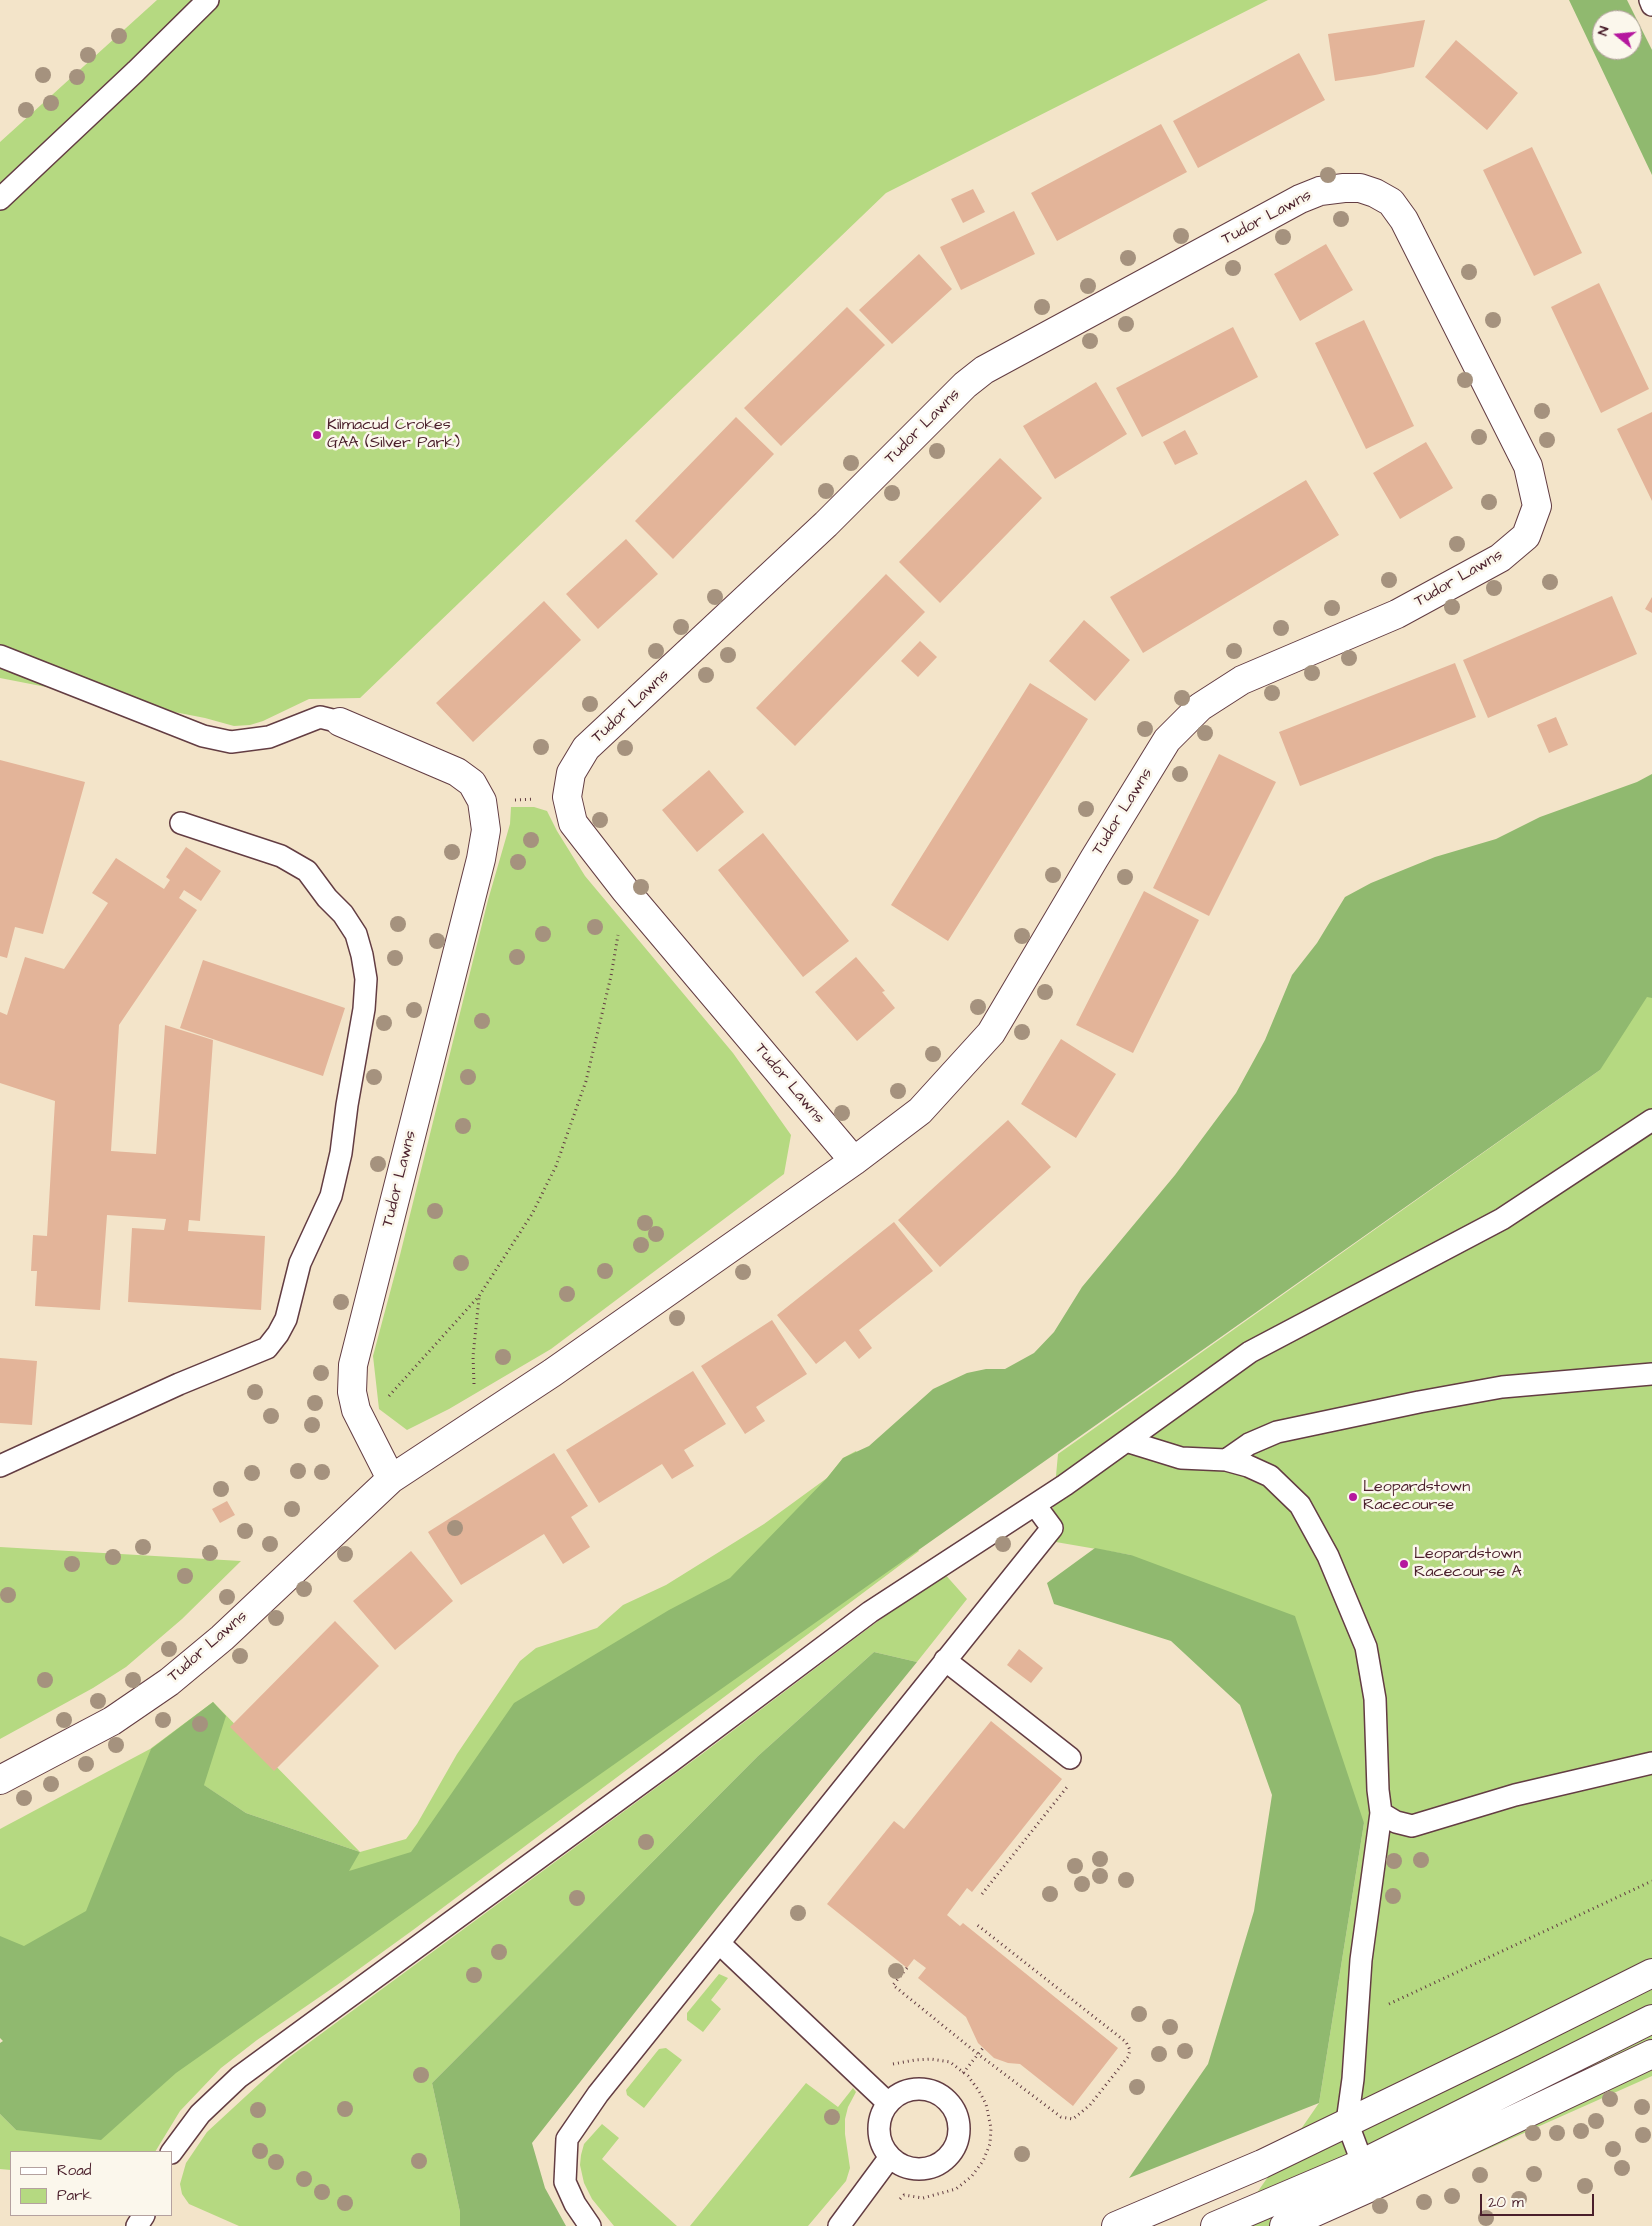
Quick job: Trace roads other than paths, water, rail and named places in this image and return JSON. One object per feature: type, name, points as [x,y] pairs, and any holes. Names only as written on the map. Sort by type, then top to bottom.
[{"type":"street","name":"Tudor Lawns","points":[[0,1780],[112,1721],[169,1682],[222,1638],[390,1479],[552,1373],[854,1161],[920,1111],[991,1033],[1167,740],[1200,707],[1242,680],[1397,614],[1500,558],[1526,536],[1537,506],[1528,466],[1404,220],[1391,202],[1375,192],[1360,188],[1320,191],[1300,199],[984,370],[965,385],[826,524],[586,748],[571,773],[567,797],[573,823],[625,890],[854,1161]]},
{"type":"street","name":"Tudor Lawns","points":[[340,722],[457,772],[472,783],[482,801],[486,830],[481,859],[353,1365],[352,1392],[363,1425],[390,1479]]},
{"type":"street","points":[[1116,2226],[1262,2164],[1652,1973]]},
{"type":"street","points":[[1284,2226],[1367,2175],[1652,2019]]},
{"type":"street","points":[[1215,2226],[1367,2175],[1652,2054]]},
{"type":"lane","points":[[0,200],[136,72],[208,0]]},
{"type":"lane","points":[[1650,0],[1652,5]]},
{"type":"lane","points":[[0,656],[203,736],[230,742],[269,736],[320,717],[340,722]]},
{"type":"lane","points":[[0,1466],[179,1384],[267,1348],[278,1334],[286,1319],[300,1264],[331,1196],[341,1153],[347,1105],[364,1009],[366,979],[356,934],[344,914],[327,898],[306,871],[281,856],[181,823]]},
{"type":"lane","points":[[172,2152],[200,2114],[239,2077],[670,1762],[870,1612],[1035,1505],[1250,1352],[1502,1219],[1652,1120]]},
{"type":"lane","points":[[1226,1460],[1249,1444],[1277,1432],[1419,1402],[1502,1387],[1652,1374]]},
{"type":"lane","points":[[1126,1441],[1181,1458],[1226,1460],[1248,1466],[1270,1476],[1300,1505],[1328,1556],[1366,1647],[1375,1698],[1378,1790],[1381,1813],[1361,1960],[1347,2122],[1367,2175]]},
{"type":"lane","points":[[590,2226],[575,2204],[565,2182],[567,2139],[598,2094],[1052,1528],[1035,1505]]},
{"type":"lane","points":[[946,1660],[1070,1758]]},
{"type":"lane","points":[[1381,1813],[1396,1822],[1412,1826],[1515,1795],[1652,1763]]},
{"type":"lane","points":[[718,1944],[888,2103]]},
{"type":"lane","points":[[912,2090],[938,2094],[949,2103],[956,2114],[959,2128],[957,2141],[951,2153],[941,2162],[928,2168],[915,2169],[902,2165],[890,2157],[883,2147],[879,2124],[888,2103],[899,2094],[912,2090]]},
{"type":"lane","points":[[839,2226],[890,2157]]},
{"type":"place","name":"Kilmacud Crokes GAA (Silver Park)","points":[[317,435]]},
{"type":"place","name":"Leopardstown Racecourse","points":[[1353,1497]]},
{"type":"place","name":"Leopardstown Racecourse A","points":[[1404,1564]]}]
